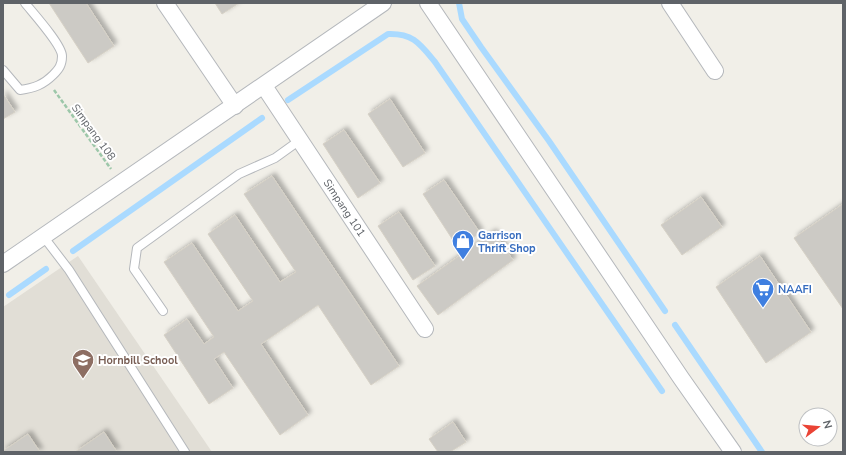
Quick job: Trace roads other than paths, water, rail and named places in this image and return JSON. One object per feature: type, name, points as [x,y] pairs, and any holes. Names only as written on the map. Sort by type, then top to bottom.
[{"type":"street","points":[[165,3],[235,106]]},
{"type":"street","points":[[3,264],[383,3]]},
{"type":"street","points":[[428,3],[728,450]]},
{"type":"street","points":[[670,3],[715,71]]},
{"type":"street","name":"Simpang 101","points":[[264,86],[425,329]]},
{"type":"lane","points":[[3,70],[20,90],[36,88],[49,79],[60,68],[62,55],[54,39],[25,3]]},
{"type":"lane","points":[[163,312],[134,269],[137,248],[239,174],[275,158],[300,140]]},
{"type":"lane","points":[[43,236],[70,270],[185,452]]},
{"type":"waterway","points":[[459,3],[462,19],[549,141],[665,311]]},
{"type":"waterway","points":[[288,100],[388,34],[404,35],[415,41],[435,62],[662,391]]},
{"type":"waterway","points":[[73,251],[262,118]]},
{"type":"waterway","points":[[9,295],[46,269]]},
{"type":"waterway","points":[[675,325],[762,452]]},
{"type":"place","name":"Garrison Thrift Shop","points":[[463,260]]},
{"type":"place","name":"NAAFI","points":[[763,308]]},
{"type":"place","name":"Hornbill School","points":[[83,380]]}]
